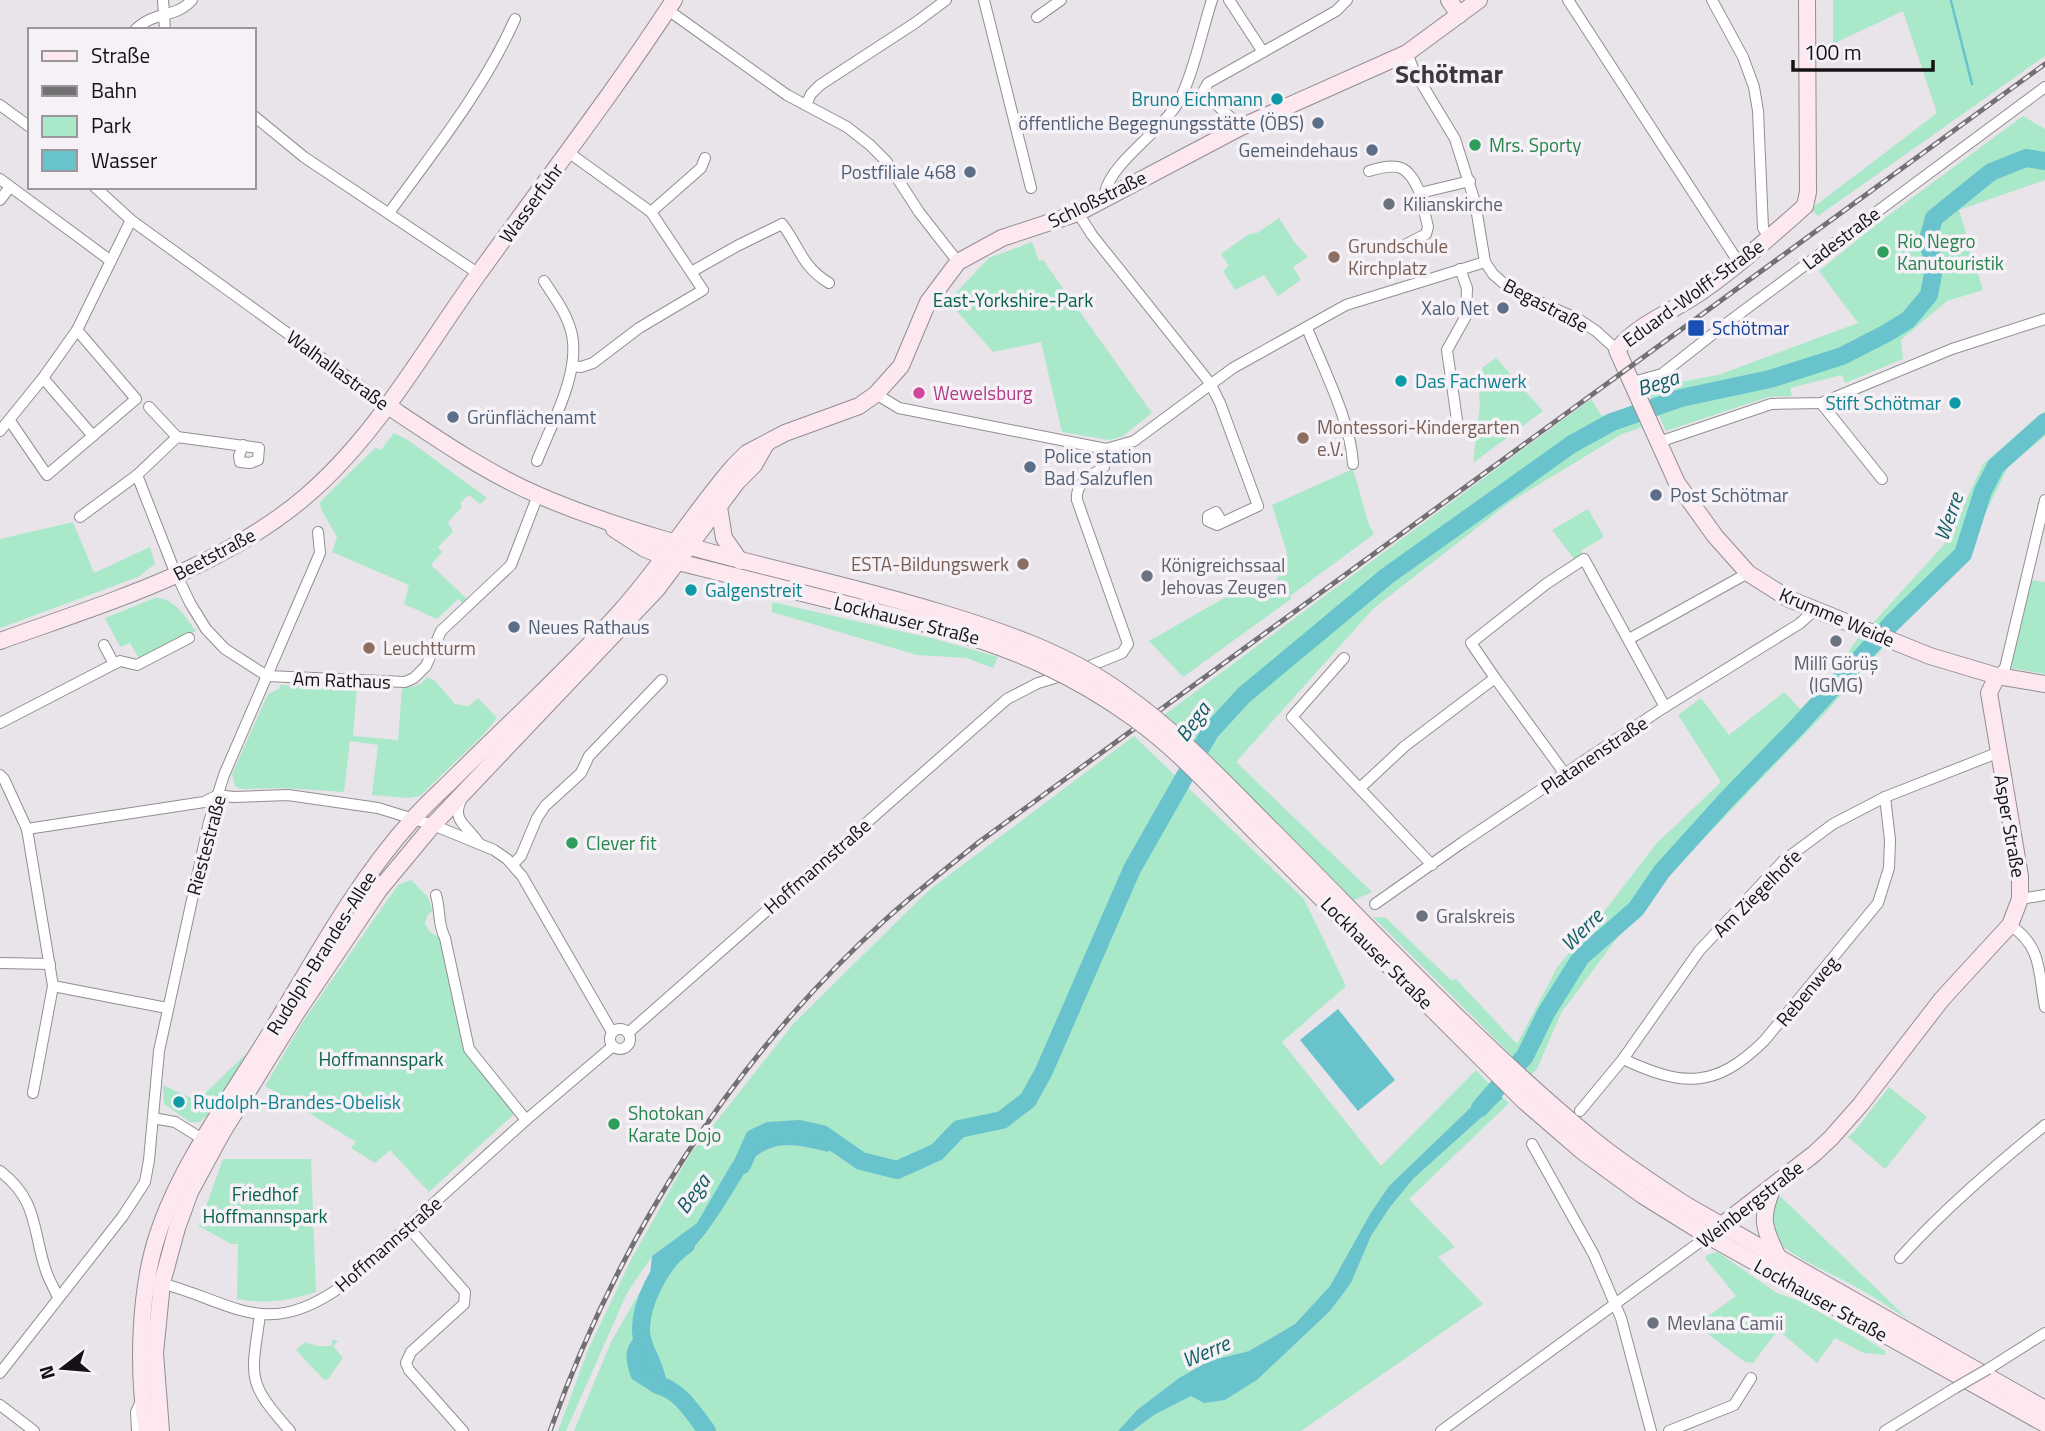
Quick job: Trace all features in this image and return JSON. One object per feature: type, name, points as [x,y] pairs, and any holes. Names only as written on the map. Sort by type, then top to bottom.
[{"type":"main road","points":[[1449,0],[1460,15]]},
{"type":"main road","name":"Schloßstraße","points":[[671,560],[734,466],[747,453],[794,429],[859,406],[876,394],[901,366],[928,302],[958,262],[1002,238],[1078,212],[1241,127],[1407,53],[1479,0]]},
{"type":"main road","name":"Eduard-Wolff-Straße","points":[[1617,350],[1635,333],[1700,293],[1805,206],[1808,192],[1807,0]]},
{"type":"main road","name":"Wasserfuhr","points":[[388,406],[671,5]]},
{"type":"main road","name":"Begastraße","points":[[1617,350],[1636,388]]},
{"type":"main road","name":"Krumme Weide","points":[[1636,388],[1677,483],[1748,573],[1789,599],[1930,656],[1997,676],[2045,684]]},
{"type":"main road","name":"Walhallastraße","points":[[388,406],[474,462],[538,495],[601,520],[682,546]]},
{"type":"main road","name":"Beetstraße","points":[[0,641],[177,575],[243,541],[304,498],[343,459],[388,406]]},
{"type":"main road","name":"Schloßstraße","points":[[682,546],[754,465],[766,444]]},
{"type":"main road","points":[[719,507],[724,538],[740,561]]},
{"type":"main road","name":"Walhallastraße","points":[[601,520],[633,542],[671,560]]},
{"type":"main road","name":"Lockhauser Straße","points":[[682,546],[940,620],[1034,658],[1109,701],[1167,745],[1268,835],[1583,1152],[1632,1188],[1708,1236],[2045,1424]]},
{"type":"main road","name":"Lockhauser Straße","points":[[671,560],[940,620]]},
{"type":"main road","name":"Rudolph-Brandes-Allee","points":[[147,1431],[141,1350],[155,1281],[190,1192],[222,1133],[379,890],[433,825],[657,589],[671,560]]},
{"type":"main road","name":"Rudolph-Brandes-Allee","points":[[161,1431],[155,1353],[155,1281],[159,1231],[175,1193],[204,1139],[320,948],[358,891],[412,820],[671,560]]},
{"type":"main road","name":"Asper Straße","points":[[1997,676],[1989,693],[1997,753],[2020,876],[2020,899],[2010,925]]},
{"type":"main road","name":"Weinbergstraße","points":[[1708,1236],[1831,1138],[1861,1104],[1942,999],[2010,925]]},
{"type":"main road","name":"Lockhauser Straße","points":[[1529,1095],[1638,1173],[1721,1225],[2045,1409]]},
{"type":"main road","points":[[1774,1184],[1764,1212],[1768,1234],[1778,1257]]},
{"type":"street","points":[[163,0],[165,28]]},
{"type":"street","points":[[137,28],[145,20],[182,11],[192,0]]},
{"type":"street","points":[[806,105],[811,94],[820,85],[946,0]]},
{"type":"street","points":[[984,0],[1031,188]]},
{"type":"street","points":[[1037,17],[1061,0]]},
{"type":"street","points":[[1108,197],[1105,192],[1107,184],[1118,169],[1180,99],[1212,0]]},
{"type":"street","points":[[1229,0],[1263,52]]},
{"type":"street","points":[[1180,99],[1200,97],[1208,83],[1336,11],[1347,0]]},
{"type":"street","points":[[1568,0],[1739,263]]},
{"type":"street","points":[[1712,0],[1743,57],[1754,87],[1758,111],[1763,228],[1769,237]]},
{"type":"street","points":[[671,5],[787,95],[847,127],[886,161],[919,212],[958,262]]},
{"type":"street","points":[[389,213],[465,107],[503,45],[515,19]]},
{"type":"street","name":"Begastraße","points":[[1407,53],[1414,71],[1455,139],[1470,181],[1485,262],[1493,274],[1510,289],[1578,319],[1617,350]]},
{"type":"street","name":"Ladestraße","points":[[1636,388],[1662,374],[2045,87]]},
{"type":"street","points":[[1203,93],[1241,127]]},
{"type":"street","points":[[0,105],[28,126]]},
{"type":"street","points":[[256,118],[304,157],[479,274]]},
{"type":"street","points":[[568,152],[651,212],[693,271],[703,290],[639,328],[593,363],[580,367],[572,366]]},
{"type":"street","points":[[651,212],[701,168],[705,158]]},
{"type":"street","points":[[1369,171],[1395,166],[1413,176],[1428,227],[1426,234],[1401,247]]},
{"type":"street","points":[[0,179],[111,261]]},
{"type":"street","points":[[1420,193],[1470,181]]},
{"type":"street","points":[[0,200],[10,187]]},
{"type":"street","name":"Walhallastraße","points":[[97,189],[131,220],[388,406]]},
{"type":"street","points":[[1078,212],[1092,235],[1210,383],[1220,403],[1258,506],[1222,522]]},
{"type":"street","points":[[0,431],[77,330],[131,220]]},
{"type":"street","points":[[693,271],[782,224],[807,264],[829,284]]},
{"type":"street","points":[[876,394],[899,408],[1106,449],[1134,441],[1233,368],[1346,305],[1485,262]]},
{"type":"street","points":[[1457,420],[1447,350],[1466,316],[1466,288],[1461,270]]},
{"type":"street","points":[[537,461],[572,366],[573,347],[570,327],[560,304],[544,281]]},
{"type":"street","points":[[1656,435],[1771,404],[1821,403],[1952,349],[2045,319]]},
{"type":"street","points":[[1307,328],[1334,394],[1353,453],[1353,464]]},
{"type":"street","points":[[10,421],[47,475],[136,399],[77,330]]},
{"type":"street","points":[[43,378],[93,436]]},
{"type":"street","points":[[1821,403],[1882,479]]},
{"type":"street","points":[[149,407],[177,437],[243,445]]},
{"type":"street","points":[[80,517],[137,475],[177,437]]},
{"type":"street","name":"Hoffmannstraße","points":[[628,1033],[1007,699],[1038,683],[1122,653],[1128,644],[1076,491],[1104,467],[1106,449]]},
{"type":"street","name":"Am Rathaus","points":[[137,475],[177,575],[206,629],[225,649],[267,676],[405,682],[414,678],[426,666],[441,631],[510,565],[538,495]]},
{"type":"street","points":[[1997,676],[2005,668],[2045,500]]},
{"type":"street","name":"Riestestraße","points":[[0,1373],[123,1216],[145,1182],[159,1051],[209,822],[320,553],[318,532]]},
{"type":"street","points":[[1565,774],[1471,643],[1546,584],[1584,559],[1665,707]]},
{"type":"street","points":[[1629,639],[1748,573]]},
{"type":"street","name":"Platanenstraße","points":[[1376,904],[1665,707],[1799,624],[1815,610]]},
{"type":"street","points":[[0,723],[120,661],[136,665],[189,638]]},
{"type":"street","points":[[104,645],[114,664]]},
{"type":"street","points":[[1344,658],[1292,717],[1432,865]]},
{"type":"street","points":[[1360,788],[1405,746],[1495,678]]},
{"type":"street","points":[[513,864],[522,856],[541,812],[581,773],[589,756],[662,680]]},
{"type":"street","name":"Am Ziegelhofe","points":[[1580,1111],[1623,1059],[1699,951],[1783,861],[1833,824],[1885,797],[1997,753]]},
{"type":"street","points":[[0,775],[27,829],[53,986],[33,1093]]},
{"type":"street","points":[[27,829],[204,802],[218,795],[288,795],[377,808],[433,825],[494,850],[513,864],[549,920],[612,1032],[610,1039],[613,1046],[620,1049],[627,1046],[630,1040],[628,1033],[620,1029],[612,1032]]},
{"type":"street","points":[[461,796],[457,807],[458,817],[480,844]]},
{"type":"street","name":"Rebenweg","points":[[1623,1059],[1653,1073],[1674,1078],[1702,1079],[1724,1073],[1746,1059],[1765,1041],[1878,903],[1889,868],[1890,840],[1885,797]]},
{"type":"street","points":[[436,895],[440,909],[438,923],[445,938],[469,1049],[526,1120]]},
{"type":"street","points":[[2020,899],[2045,895]]},
{"type":"street","points":[[2010,925],[2022,934],[2035,952],[2045,1007]]},
{"type":"street","points":[[0,963],[50,964]]},
{"type":"street","points":[[53,986],[167,1008]]},
{"type":"street","name":"Hoffmannstraße","points":[[155,1281],[230,1308],[260,1315],[302,1308],[327,1297],[613,1046]]},
{"type":"street","points":[[153,1118],[175,1122],[204,1139]]},
{"type":"street","points":[[1900,1258],[1965,1194],[2045,1125]]},
{"type":"street","points":[[1532,1144],[1594,1255],[1621,1318],[1651,1431]]},
{"type":"street","points":[[0,1171],[11,1180],[28,1203],[38,1230],[46,1270],[58,1297]]},
{"type":"street","points":[[408,1227],[466,1292],[464,1304],[411,1352],[406,1363],[409,1370],[463,1431]]},
{"type":"street","name":"Weinbergstraße","points":[[1441,1431],[1708,1236]]},
{"type":"street","points":[[260,1315],[253,1380],[262,1398],[290,1431]]},
{"type":"street","points":[[1885,1431],[2045,1333]]},
{"type":"street","points":[[1669,1431],[1734,1405],[1751,1378]]},
{"type":"street","points":[[137,1431],[136,1412],[143,1399]]},
{"type":"street","points":[[0,1405],[34,1431]]},
{"type":"green space","points":[[1833,0],[2045,0],[2045,56],[1818,216],[1811,209],[1937,113],[1903,11],[1833,44]]},
{"type":"green space","points":[[2023,116],[2045,129],[2045,180],[1959,210],[1983,290],[1947,301],[1901,340],[1903,359],[1845,383],[1842,375],[1790,388],[1792,396],[1768,397],[1666,431],[1647,388],[1718,375],[1858,323],[1819,271],[1878,223]]},
{"type":"green space","points":[[1279,218],[1308,257],[1293,267],[1301,280],[1278,296],[1264,275],[1235,290],[1223,271],[1229,266],[1221,254],[1249,234],[1257,233]]},
{"type":"green space","name":"East-Yorkshire-Park","points":[[1032,242],[1039,261],[1043,260],[1152,413],[1123,436],[1109,440],[1062,432],[1041,342],[993,352],[948,301],[989,258]]},
{"type":"green space","points":[[1496,358],[1543,411],[1473,463],[1480,404],[1478,381],[1485,379],[1482,368]]},
{"type":"green space","points":[[1591,399],[1602,416],[1632,406],[1642,427],[1622,434],[1510,502],[1374,608],[1236,762],[1372,892],[1354,900],[1164,715]]},
{"type":"green space","points":[[2045,411],[2045,436],[2008,467],[1964,556],[1895,631],[1873,623],[1947,541],[1983,464]]},
{"type":"green space","points":[[394,433],[408,440],[487,498],[480,504],[469,495],[460,503],[462,507],[448,522],[453,532],[438,547],[442,552],[431,565],[469,601],[465,605],[458,599],[437,619],[404,604],[409,585],[332,552],[337,537],[321,509],[320,502],[375,448],[381,450]]},
{"type":"green space","points":[[1353,469],[1374,534],[1290,596],[1291,599],[1183,677],[1149,641],[1240,589],[1275,585],[1287,553],[1272,505]]},
{"type":"green space","points":[[1588,509],[1604,537],[1582,550],[1582,557],[1575,560],[1552,530]]},
{"type":"green space","points":[[73,522],[94,573],[150,547],[155,564],[138,577],[0,628],[0,539]]},
{"type":"green space","points":[[2031,580],[2045,582],[2045,674],[2010,668]]},
{"type":"green space","points":[[155,598],[173,604],[196,631],[140,660],[130,643],[120,647],[105,618]]},
{"type":"green space","points":[[772,602],[935,639],[998,657],[993,668],[967,658],[917,655],[772,612]]},
{"type":"green space","points":[[1858,638],[1883,648],[1827,711],[1650,894],[1561,1013],[1537,1069],[1531,1075],[1373,917],[1386,918],[1451,980],[1456,979],[1517,1044],[1558,966],[1656,844],[1721,782],[1678,715],[1701,698],[1729,735],[1784,692],[1800,709],[1828,682]]},
{"type":"green space","points":[[427,677],[435,681],[455,704],[469,706],[478,698],[497,718],[420,796],[407,798],[372,795],[378,745],[350,741],[344,792],[285,788],[241,789],[235,786],[232,774],[268,694],[279,689],[280,685],[357,687],[353,736],[398,740],[402,689],[421,684]]},
{"type":"green space","points":[[1134,736],[1304,899],[1346,986],[1282,1042],[1381,1166],[1476,1070],[1492,1087],[1389,1186],[1370,1214],[1330,1286],[1295,1324],[1249,1351],[1209,1361],[1179,1378],[1137,1410],[1118,1431],[574,1431],[611,1342],[650,1274],[662,1263],[689,1250],[705,1232],[753,1159],[761,1152],[779,1146],[798,1146],[828,1152],[835,1145],[797,1133],[770,1137],[752,1144],[732,1163],[697,1223],[652,1256],[627,1293],[566,1431],[558,1431],[588,1350],[631,1260],[689,1156],[794,1023],[928,891]]},
{"type":"green space","name":"Hoffmannspark","points":[[411,880],[427,896],[433,911],[428,914],[425,923],[429,931],[441,939],[463,1050],[514,1114],[429,1192],[390,1150],[375,1163],[351,1148],[356,1142],[265,1086],[304,1020],[398,885]]},
{"type":"green space","points":[[248,1052],[211,1111],[200,1122],[190,1122],[164,1104],[163,1085],[197,1101]]},
{"type":"green space","points":[[1889,1087],[1927,1117],[1885,1169],[1848,1137]]},
{"type":"green space","points":[[1503,1098],[1509,1103],[1409,1199],[1455,1247],[1438,1257],[1483,1304],[1301,1431],[1134,1431],[1154,1415],[1191,1396],[1225,1400],[1257,1380],[1330,1311],[1351,1283],[1371,1236],[1414,1178]]},
{"type":"green space","name":"Friedhof Hoffmannspark","points":[[223,1159],[311,1159],[316,1292],[277,1301],[237,1299],[238,1244],[231,1244],[199,1226]]},
{"type":"green space","points":[[1780,1196],[1909,1320],[1780,1244],[1773,1232],[1771,1221]]},
{"type":"green space","points":[[1717,1252],[1777,1293],[1799,1301],[1857,1333],[1885,1351],[1885,1355],[1864,1353],[1835,1338],[1817,1363],[1778,1330],[1753,1363],[1745,1362],[1696,1325],[1736,1296],[1705,1258]]},
{"type":"green space","points":[[333,1339],[338,1341],[333,1346],[343,1358],[328,1379],[324,1380],[296,1350],[305,1342],[317,1346],[331,1346]]},
{"type":"water","points":[[1338,1009],[1395,1080],[1358,1111],[1300,1040]]},
{"type":"water","points":[[1492,1087],[1503,1098],[1414,1178],[1371,1236],[1351,1283],[1330,1311],[1257,1380],[1225,1400],[1204,1403],[1191,1396],[1154,1415],[1133,1431],[1118,1431],[1137,1410],[1179,1378],[1209,1361],[1249,1351],[1295,1324],[1330,1286],[1370,1214],[1389,1186]]},
{"type":"water","points":[[797,1133],[835,1145],[828,1152],[789,1145],[762,1152],[753,1159],[698,1242],[650,1274],[652,1256],[697,1223],[732,1163],[752,1144],[770,1137]]},
{"type":"waterway","points":[[1951,1],[1972,84]]},
{"type":"waterway","name":"Bega","points":[[742,1165],[754,1138],[769,1131],[799,1129],[822,1134],[861,1161],[897,1170],[937,1152],[959,1129],[1002,1120],[1028,1100],[1044,1071],[1132,869],[1210,732],[1244,695],[1387,576],[1572,444],[1612,422],[1681,398],[1770,379],[1842,356],[1908,320],[1929,295],[1934,269],[1928,239],[1934,218],[1991,172],[2026,158],[2045,161]]},
{"type":"waterway","name":"Werre","points":[[1480,1108],[1525,1056],[1546,1013],[1581,957],[1636,909],[1662,871],[1729,797],[1892,623],[1963,554],[1983,491],[1996,466],[2045,422]]},
{"type":"waterway","name":"Bega","points":[[686,1245],[668,1262],[652,1287],[643,1314],[642,1339],[658,1385],[680,1397],[707,1431]]},
{"type":"waterway","points":[[643,1342],[636,1352],[639,1373],[658,1385]]},
{"type":"railway","points":[[550,1431],[578,1359],[610,1289],[646,1221],[686,1155],[730,1092],[778,1031],[830,974],[885,920],[979,842],[2045,64]]},
{"type":"place","name":"Bruno Eichmann","points":[[1277,99]]},
{"type":"place","name":"öffentliche Begegnungsstätte (ÖBS)","points":[[1318,123]]},
{"type":"place","name":"Mrs. Sporty","points":[[1475,145]]},
{"type":"place","name":"Gemeindehaus","points":[[1372,150]]},
{"type":"place","name":"Postfiliale 468","points":[[970,172]]},
{"type":"place","name":"Kilianskirche","points":[[1389,204]]},
{"type":"place","name":"Rio Negro Kanutouristik","points":[[1883,252]]},
{"type":"place","name":"Grundschule Kirchplatz","points":[[1334,257]]},
{"type":"place","name":"Xalo Net","points":[[1503,308]]},
{"type":"place","name":"Schötmar","points":[[1696,328]]},
{"type":"place","name":"Das Fachwerk","points":[[1401,381]]},
{"type":"place","name":"Wewelsburg","points":[[919,393]]},
{"type":"place","name":"Stift Schötmar","points":[[1955,403]]},
{"type":"place","name":"Grünflächenamt","points":[[453,417]]},
{"type":"place","name":"Montessori-Kindergarten e.V.","points":[[1303,438]]},
{"type":"place","name":"Police station Bad Salzuflen","points":[[1030,467]]},
{"type":"place","name":"Post Schötmar","points":[[1656,495]]},
{"type":"place","name":"ESTA-Bildungswerk","points":[[1023,564]]},
{"type":"place","name":"Königreichssaal Jehovas Zeugen","points":[[1147,576]]},
{"type":"place","name":"Galgenstreit","points":[[691,590]]},
{"type":"place","name":"Neues Rathaus","points":[[514,627]]},
{"type":"place","name":"Millî Görüş (IGMG)","points":[[1836,641]]},
{"type":"place","name":"Leuchtturm","points":[[369,648]]},
{"type":"place","name":"Clever fit","points":[[572,843]]},
{"type":"place","name":"Gralskreis","points":[[1422,916]]},
{"type":"place","name":"Rudolph-Brandes-Obelisk","points":[[179,1102]]},
{"type":"place","name":"Shotokan Karate Dojo","points":[[614,1124]]},
{"type":"place","name":"Mevlana Camii","points":[[1653,1323]]},
{"type":"district","name":"Schötmar","points":[[1449,74]]}]
